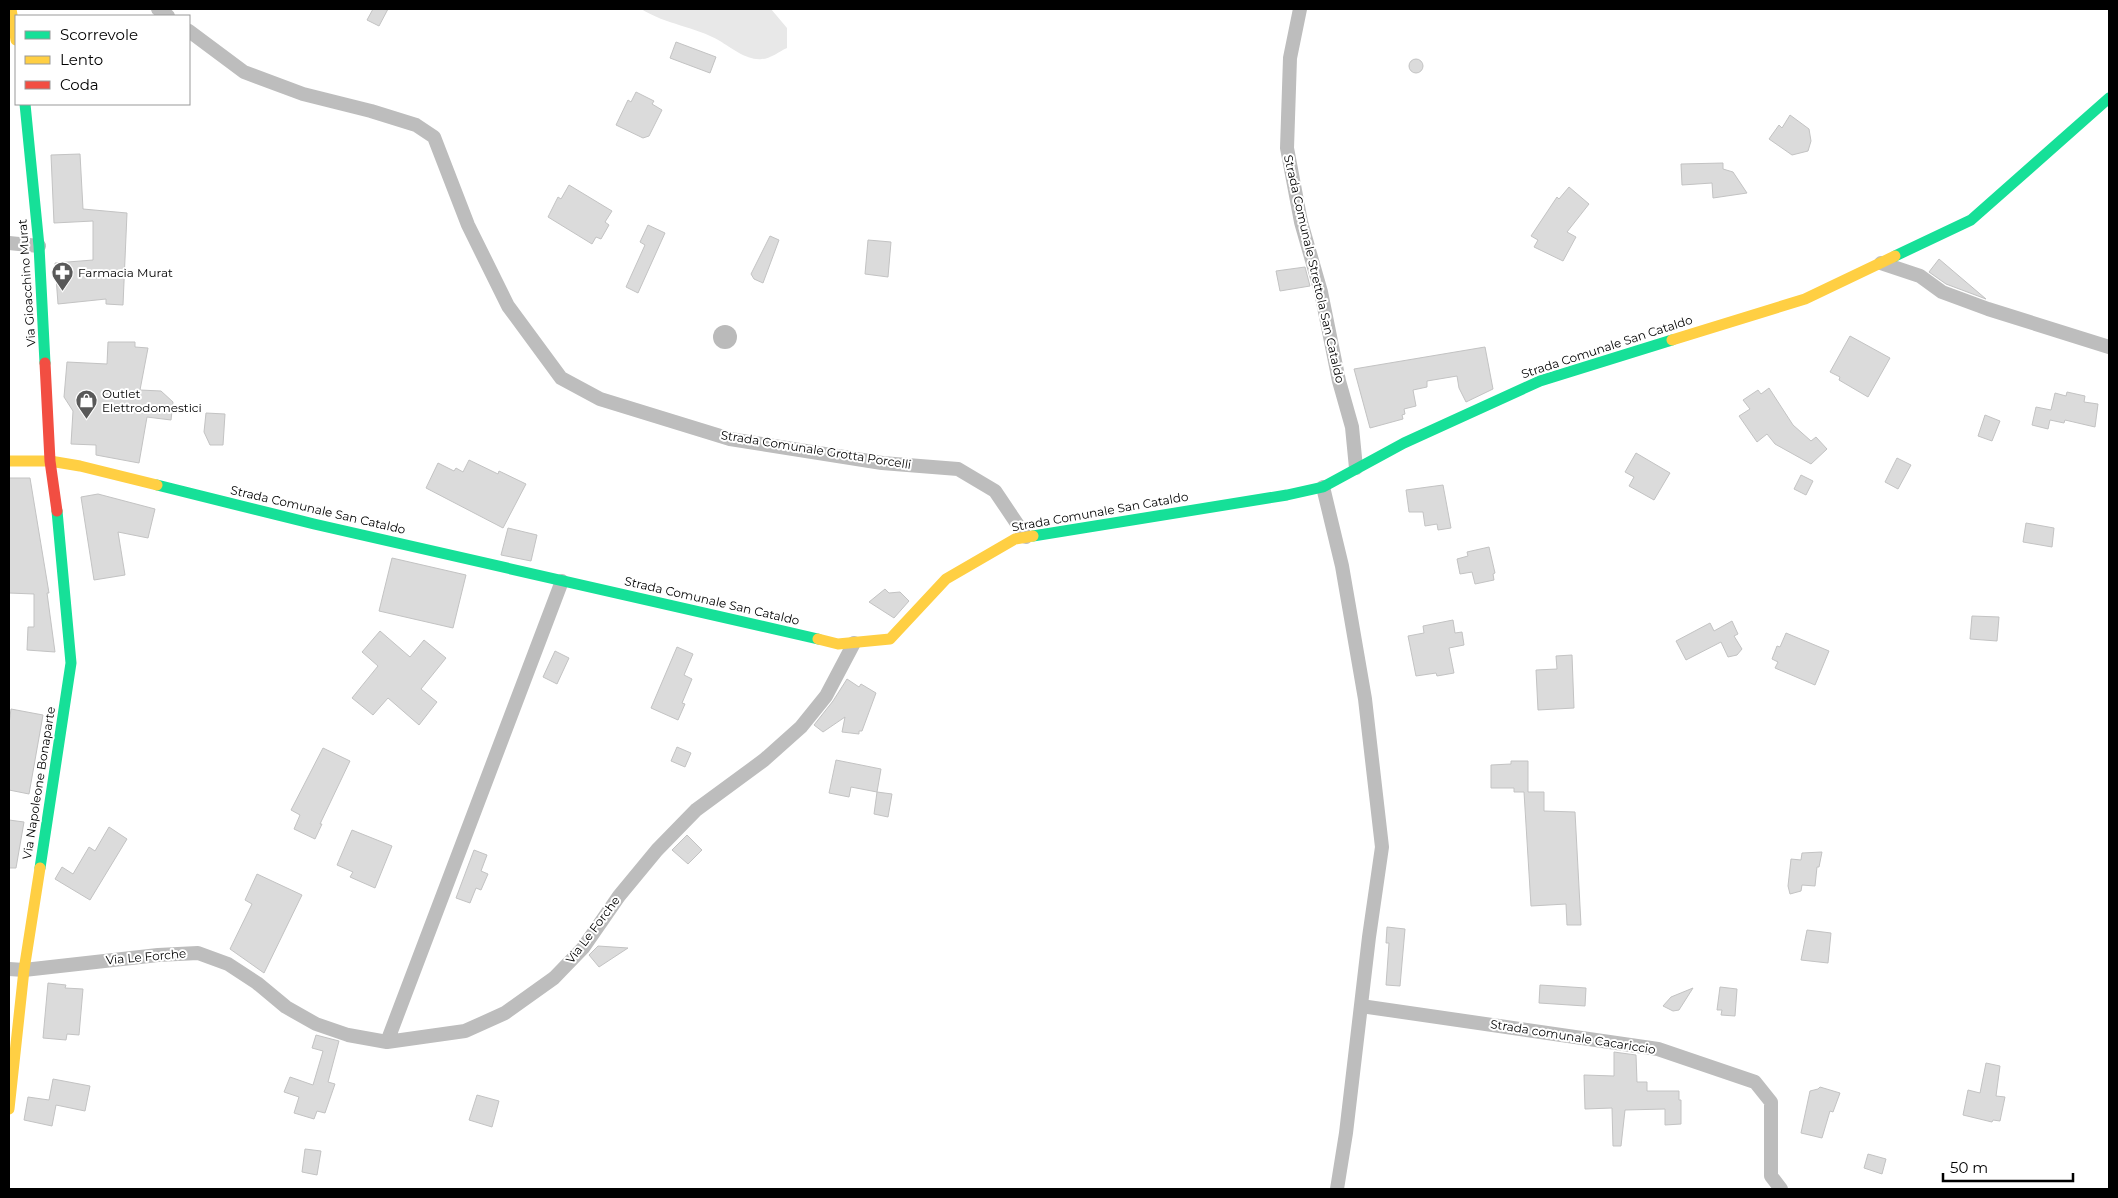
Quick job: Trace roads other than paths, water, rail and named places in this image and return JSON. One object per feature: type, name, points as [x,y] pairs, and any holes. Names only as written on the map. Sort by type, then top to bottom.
[{"type":"street","points":[[11,9],[15,34]]},
{"type":"street","name":"Strada Comunale Strettola San Cataldo","points":[[1300,9],[1290,58],[1287,148],[1301,222],[1321,292],[1339,381],[1352,427],[1356,468]]},
{"type":"street","name":"Strada Comunale Grotta Porcelli","points":[[190,32],[244,72],[303,94],[371,111],[416,125],[434,137],[468,226],[508,306],[561,378],[600,399],[730,439],[882,462],[958,469],[995,491],[1026,537]]},
{"type":"street","name":"Strada Comunale San Cataldo","points":[[9,461],[50,461],[80,466],[314,524],[838,644],[890,639],[946,579],[1015,539],[1287,495],[1323,486],[1404,443],[1540,381],[1805,299],[1971,220],[2109,98]]},
{"type":"street","name":"Via Gioacchino Murat","points":[[25,105],[39,246],[50,461]]},
{"type":"street","points":[[9,243],[39,246]]},
{"type":"street","points":[[1881,263],[1920,276],[1942,292],[1979,306],[2109,347]]},
{"type":"street","name":"Via Napoleone Bonaparte","points":[[9,1109],[11,1067],[24,970],[71,663],[65,576],[50,461]]},
{"type":"street","points":[[1323,486],[1342,566],[1365,699],[1382,847],[1346,1133],[1337,1189]]},
{"type":"street","points":[[387,1042],[562,581]]},
{"type":"street","name":"Via Le Forche","points":[[9,969],[24,970],[158,954],[198,953],[228,964],[257,983],[286,1008],[316,1024],[348,1034],[387,1042],[465,1031],[505,1013],[554,978],[582,948],[631,880],[696,810],[764,760],[801,727],[826,696],[854,643]]},
{"type":"street","name":"Strada comunale Cacariccio","points":[[1361,1006],[1658,1049],[1755,1082],[1771,1102],[1771,1176],[1781,1189]]},
{"type":"place","name":"Farmacia Murat","points":[[62,292]]},
{"type":"place","name":"Outlet Elettrodomestici","points":[[86,420]]}]
